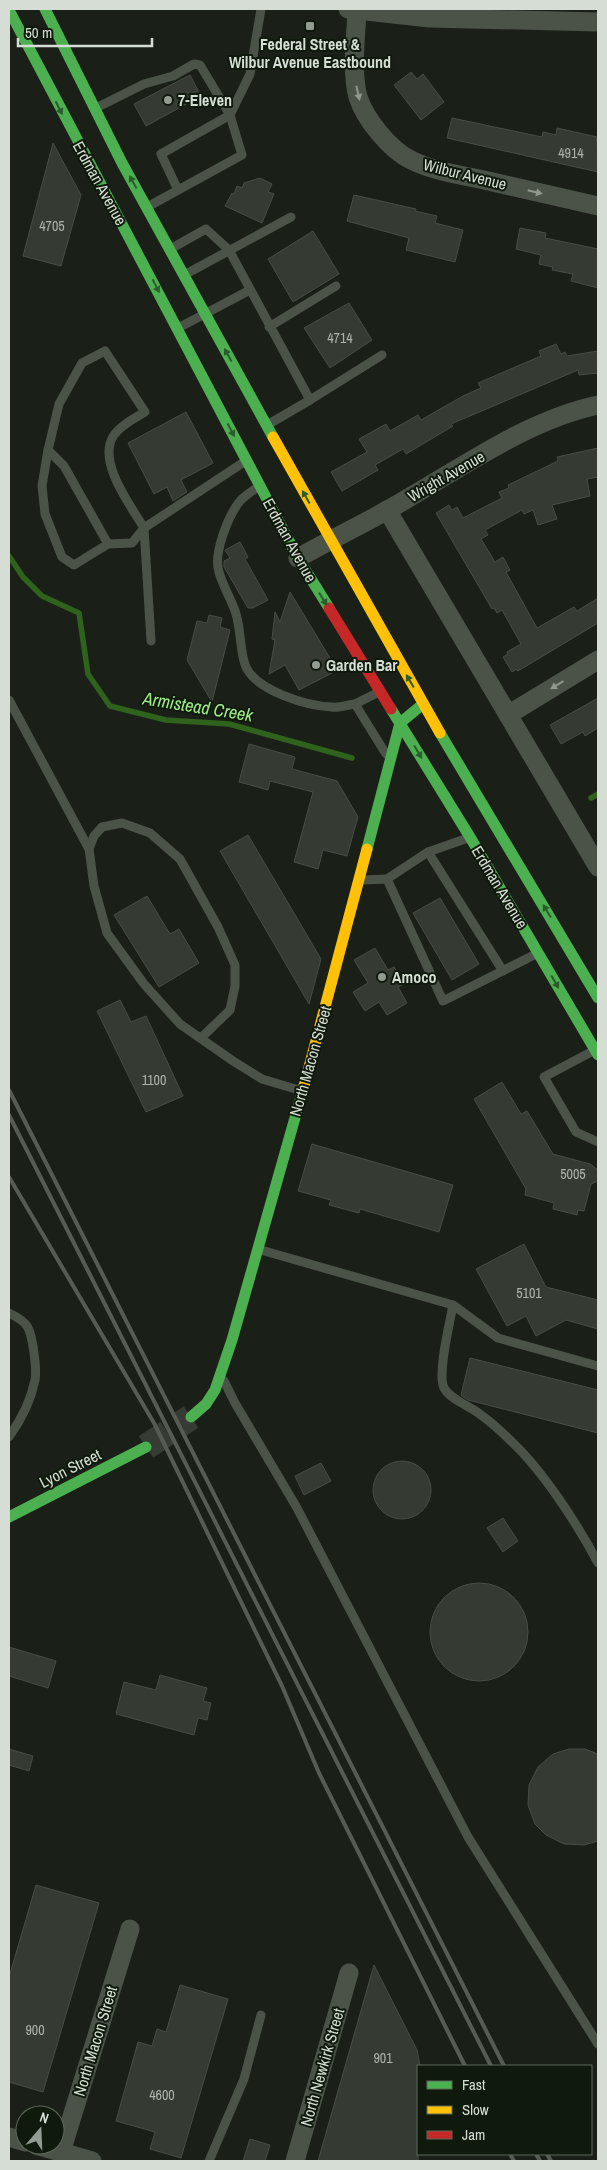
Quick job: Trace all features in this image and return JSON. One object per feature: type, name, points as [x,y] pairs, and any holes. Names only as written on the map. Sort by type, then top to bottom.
[{"type":"main road","name":"Erdman Avenue","points":[[45,9],[96,108],[122,164],[330,540],[422,704],[598,998]]},
{"type":"main road","name":"Erdman Avenue","points":[[9,10],[298,558],[470,837],[597,1052]]},
{"type":"main road","points":[[400,723],[422,704]]},
{"type":"main road","name":"North Macon Street","points":[[191,1418],[206,1404],[215,1390],[221,1374],[302,1091],[400,723]]},
{"type":"main road","name":"Lyon Street","points":[[9,1517],[146,1448]]},
{"type":"street","points":[[353,9],[430,18],[598,22]]},
{"type":"street","name":"Wilbur Avenue","points":[[353,9],[358,96],[363,110],[376,130],[398,152],[410,160],[446,172],[598,206]]},
{"type":"street","name":"Wright Avenue","points":[[298,558],[387,510],[524,431],[582,409],[598,406]]},
{"type":"street","points":[[387,510],[598,867]]},
{"type":"street","points":[[508,715],[598,660]]},
{"type":"street","name":"North Macon Street","points":[[65,2139],[130,1929]]},
{"type":"street","name":"North Newkirk Street","points":[[295,2161],[349,1973]]},
{"type":"street","points":[[65,2153],[92,2161]]},
{"type":"lane","points":[[178,190],[161,154],[230,115],[250,74],[261,9]]},
{"type":"lane","points":[[96,108],[144,84],[173,76],[194,64],[200,65],[230,115],[242,155],[146,207]]},
{"type":"lane","points":[[184,275],[291,217]]},
{"type":"lane","points":[[169,249],[206,229],[229,250],[310,400]]},
{"type":"lane","points":[[269,326],[336,286]]},
{"type":"lane","points":[[178,328],[250,290]]},
{"type":"lane","points":[[150,641],[144,528],[113,476],[110,449],[114,436],[127,423],[145,412],[105,351],[82,363],[59,404],[42,486],[45,514],[62,557],[74,565],[108,544],[132,543],[144,528],[247,460]]},
{"type":"lane","points":[[267,426],[382,355]]},
{"type":"lane","points":[[48,450],[64,466],[108,544]]},
{"type":"lane","points":[[260,485],[241,500],[229,518],[221,542],[218,560],[218,571],[233,603],[239,623],[244,665],[250,675],[259,682],[309,704],[334,708],[355,704],[381,691]]},
{"type":"lane","points":[[9,700],[89,849],[94,886],[107,933],[144,984],[180,1024],[202,1037],[233,1060],[262,1079],[302,1091]]},
{"type":"lane","points":[[355,704],[391,760]]},
{"type":"lane","points":[[89,849],[94,836],[102,827],[122,823],[150,833],[180,860],[218,928],[235,965],[236,986],[230,1010],[202,1037]]},
{"type":"lane","points":[[358,880],[387,879],[428,852],[470,837]]},
{"type":"lane","points":[[428,852],[503,971]]},
{"type":"lane","points":[[387,879],[443,1001],[539,953]]},
{"type":"lane","points":[[597,1052],[544,1077],[576,1132],[598,1142]]},
{"type":"lane","points":[[257,1248],[452,1305],[498,1338],[598,1366]]},
{"type":"lane","points":[[452,1305],[441,1378],[444,1388],[452,1396],[489,1421],[532,1464],[598,1563]]},
{"type":"lane","points":[[9,1313],[18,1317],[27,1326],[32,1338],[35,1379],[20,1421],[9,1437]]},
{"type":"lane","points":[[221,1374],[235,1403],[301,1516],[468,1837],[598,2044]]},
{"type":"lane","points":[[209,2161],[244,2078],[261,2015]]},
{"type":"building","points":[[411,72],[417,79],[423,74],[444,102],[421,120],[394,85]]},
{"type":"building","name":"7-Eleven","points":[[190,75],[201,96],[146,126],[134,104]]},
{"type":"building","points":[[452,118],[542,137],[543,132],[556,135],[557,128],[597,137],[598,172],[447,138]]},
{"type":"building","points":[[53,143],[81,195],[61,266],[23,256]]},
{"type":"building","points":[[260,178],[272,184],[268,192],[274,194],[262,223],[225,206],[232,193],[234,194],[237,186],[242,188],[244,183]]},
{"type":"building","points":[[354,195],[416,209],[415,211],[437,216],[435,223],[463,230],[455,262],[406,250],[409,238],[347,221]]},
{"type":"building","points":[[520,228],[546,233],[545,238],[598,249],[598,288],[571,281],[573,274],[552,270],[553,267],[539,264],[541,255],[516,249]]},
{"type":"building","points":[[313,231],[339,274],[293,302],[268,259]]},
{"type":"building","points":[[349,303],[372,340],[330,368],[304,328]]},
{"type":"building","points":[[556,344],[561,354],[565,352],[567,356],[598,351],[598,373],[579,375],[578,370],[451,424],[453,426],[406,454],[403,449],[375,465],[378,470],[342,491],[331,472],[367,452],[359,439],[386,424],[390,431],[418,415],[421,420],[481,388],[478,383],[541,356],[539,351]]},
{"type":"building","points":[[186,412],[213,463],[181,480],[187,492],[173,501],[167,487],[154,494],[128,443]]},
{"type":"building","points":[[598,448],[598,477],[587,479],[590,496],[552,505],[557,519],[538,525],[533,510],[524,514],[522,510],[485,530],[488,535],[481,539],[495,562],[503,557],[510,570],[506,572],[537,628],[574,607],[577,611],[598,598],[598,623],[518,671],[517,669],[512,672],[503,657],[508,654],[507,652],[521,644],[502,610],[497,613],[494,608],[492,609],[436,513],[449,505],[452,510],[457,507],[463,518],[502,498],[499,492],[509,488],[508,485],[558,461],[557,457]]},
{"type":"building","points":[[240,542],[248,557],[245,559],[268,600],[253,608],[248,608],[224,567],[224,561],[230,558],[225,550]]},
{"type":"building","points":[[290,592],[336,668],[331,671],[332,673],[299,690],[285,665],[269,674],[275,640],[272,639],[275,612],[280,622]]},
{"type":"building","points":[[209,615],[222,618],[220,627],[230,630],[212,702],[187,660],[197,621],[207,623]]},
{"type":"building","points":[[598,698],[598,728],[585,736],[583,732],[561,744],[550,725]]},
{"type":"building","points":[[249,744],[295,757],[292,769],[337,781],[358,817],[347,856],[323,850],[318,869],[294,862],[313,792],[270,781],[268,790],[239,782]]},
{"type":"building","points":[[248,835],[321,959],[309,1004],[220,851]]},
{"type":"building","points":[[147,896],[170,934],[179,929],[199,963],[159,987],[114,915]]},
{"type":"building","name":"Amoco","points":[[440,898],[479,964],[452,980],[413,913]]},
{"type":"building","name":"Amoco","points":[[375,948],[388,970],[394,967],[404,984],[398,987],[407,1003],[387,1015],[379,1002],[365,1011],[353,992],[368,983],[354,960]]},
{"type":"building","points":[[120,1000],[131,1022],[146,1016],[183,1096],[146,1112],[97,1011]]},
{"type":"building","points":[[502,1082],[521,1114],[527,1111],[553,1154],[590,1164],[598,1170],[598,1181],[591,1184],[584,1211],[578,1210],[577,1215],[553,1209],[554,1203],[525,1195],[526,1189],[474,1099]]},
{"type":"building","points":[[312,1144],[453,1185],[439,1232],[360,1209],[359,1213],[329,1205],[331,1200],[298,1191]]},
{"type":"building","points":[[524,1244],[546,1287],[598,1300],[598,1329],[566,1320],[536,1336],[526,1316],[507,1326],[476,1269]]},
{"type":"building","points":[[470,1358],[598,1390],[598,1433],[468,1400],[461,1395]]},
{"type":"building","points":[[402,1461],[418,1466],[426,1474],[431,1490],[426,1506],[418,1514],[402,1519],[386,1514],[378,1506],[373,1490],[378,1474],[386,1466]]},
{"type":"building","points":[[321,1463],[331,1481],[304,1495],[295,1476]]},
{"type":"building","points":[[503,1518],[518,1541],[503,1552],[487,1528]]},
{"type":"building","points":[[479,1583],[498,1587],[514,1597],[524,1613],[528,1632],[524,1651],[514,1667],[498,1677],[479,1681],[460,1677],[444,1667],[434,1651],[430,1632],[434,1613],[444,1597],[460,1587]]},
{"type":"building","points":[[9,1647],[56,1661],[48,1688],[9,1676]]},
{"type":"building","points":[[160,1675],[207,1688],[203,1701],[211,1703],[207,1720],[198,1718],[194,1735],[116,1714],[124,1682],[156,1690]]},
{"type":"building","points":[[9,1749],[33,1756],[29,1771],[9,1765]]},
{"type":"building","points":[[569,1749],[585,1749],[598,1754],[598,1841],[584,1845],[564,1844],[546,1835],[535,1824],[528,1805],[529,1785],[538,1767],[553,1754]]},
{"type":"building","points":[[36,1885],[99,1903],[43,2092],[9,2082],[9,1977]]},
{"type":"building","points":[[374,1965],[417,2050],[420,2065],[417,2065],[418,2161],[318,2161]]},
{"type":"building","points":[[180,1985],[228,1999],[181,2158],[150,2149],[155,2132],[116,2121],[138,2042],[152,2046],[157,2029],[166,2032]]},
{"type":"building","points":[[250,2139],[270,2145],[265,2161],[243,2161]]},
{"type":"waterway","name":"Armistead Creek","points":[[9,556],[23,577],[42,596],[79,613],[88,674],[110,706],[166,720],[229,724],[352,758]]},
{"type":"waterway","name":"Armistead Creek","points":[[591,798],[598,794]]},
{"type":"tunnel","points":[[146,1447],[191,1417]]},
{"type":"railway","points":[[9,1090],[503,2065]]},
{"type":"railway","points":[[9,1115],[490,2065]]},
{"type":"railway","points":[[9,1177],[154,1423],[282,1686],[319,1773],[465,2065]]},
{"type":"railway","points":[[511,2155],[514,2161]]},
{"type":"railway","points":[[537,2155],[540,2161]]},
{"type":"railway","points":[[548,2155],[551,2161]]},
{"type":"traffic: fast","points":[[45,9],[122,163],[273,437]]},
{"type":"traffic: fast","points":[[9,10],[298,558],[329,608]]},
{"type":"traffic: fast","points":[[367,849],[400,723],[423,704]]},
{"type":"traffic: fast","points":[[391,709],[470,837],[598,1055]]},
{"type":"traffic: fast","points":[[440,733],[598,998]]},
{"type":"traffic: fast","points":[[191,1417],[206,1404],[215,1390],[232,1340],[304,1086]]},
{"type":"traffic: fast","points":[[9,1517],[146,1447]]},
{"type":"traffic: slow","points":[[273,437],[440,733]]},
{"type":"traffic: slow","points":[[304,1086],[367,849]]},
{"type":"traffic: jam","points":[[329,608],[391,709]]},
{"type":"place","name":"Federal Street & Wilbur Avenue Eastbound","points":[[310,26]]},
{"type":"place","name":"7-Eleven","points":[[168,100]]},
{"type":"place","name":"Garden Bar","points":[[316,665]]},
{"type":"place","name":"Amoco","points":[[382,977]]}]
